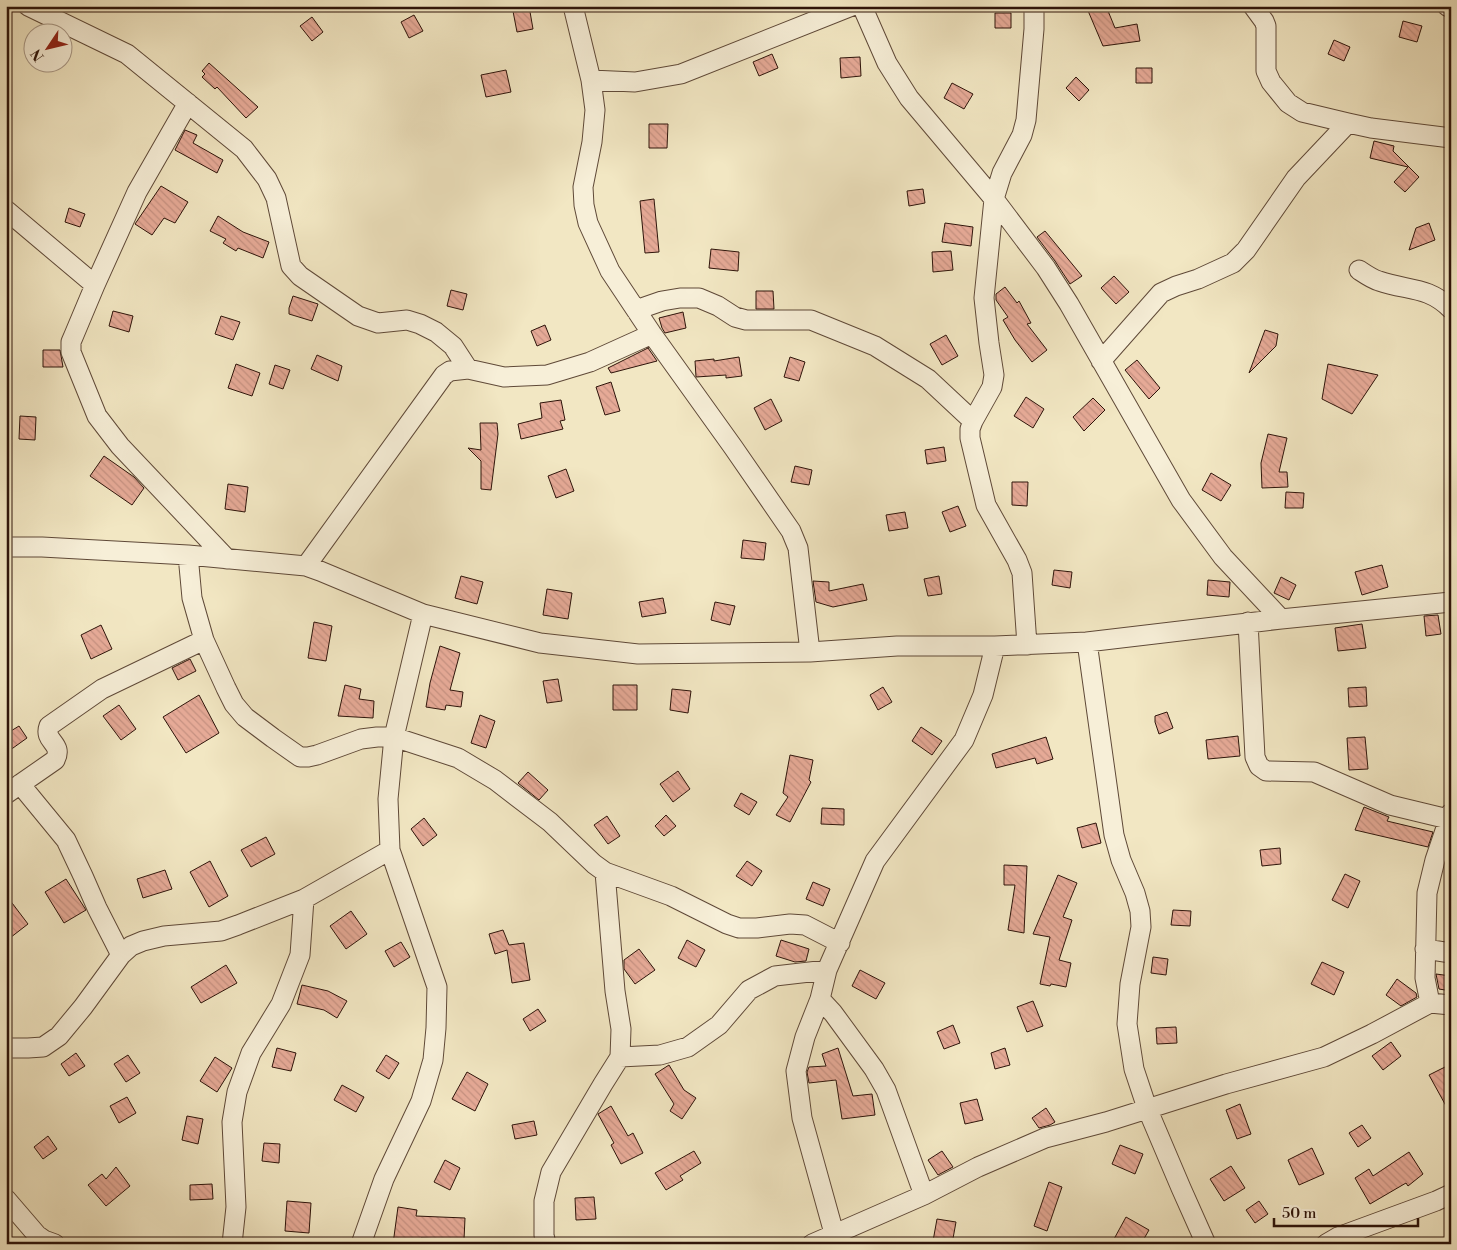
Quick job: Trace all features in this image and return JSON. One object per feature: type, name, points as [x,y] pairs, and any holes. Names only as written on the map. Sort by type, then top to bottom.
[{"type":"street","points":[[28,6],[127,54],[244,148],[267,179],[276,198],[290,266],[300,276],[358,316],[378,323],[407,320],[436,332],[453,346],[468,370]]},
{"type":"street","points":[[573,6],[591,80],[595,110],[592,142],[583,187],[588,223],[610,271],[652,334],[791,531],[798,548],[810,652]]},
{"type":"street","points":[[591,80],[635,82],[681,74],[852,6]]},
{"type":"street","points":[[862,6],[887,63],[909,98],[994,199],[1046,268],[1069,304],[1181,500],[1224,558],[1281,619]]},
{"type":"street","points":[[1027,645],[1022,573],[1017,560],[986,505],[970,438],[970,429],[992,387],[994,375],[984,298],[994,199],[1002,173],[1022,135],[1026,120],[1034,29],[1034,6]]},
{"type":"street","points":[[1253,6],[1266,26],[1266,70],[1272,82],[1288,103],[1302,112],[1371,128],[1451,138]]},
{"type":"street","points":[[1447,6],[1451,8]]},
{"type":"street","points":[[188,102],[137,192],[94,286],[71,342],[71,352],[97,416],[120,446],[227,559]]},
{"type":"street","points":[[1101,361],[1161,293],[1234,263],[1246,250],[1296,178],[1348,123]]},
{"type":"street","points":[[6,210],[94,286]]},
{"type":"street","points":[[1359,270],[1378,281],[1430,294],[1441,300],[1451,309]]},
{"type":"street","points":[[636,310],[662,301],[698,298],[718,306],[734,317],[746,320],[811,320],[875,346],[928,379],[973,421]]},
{"type":"street","points":[[306,566],[444,375],[450,371],[468,370],[504,378],[547,375],[590,362],[652,334]]},
{"type":"street","points":[[6,547],[42,547],[188,555],[306,566],[423,614],[540,643],[638,654],[810,652],[897,646],[995,646],[1087,642],[1248,622],[1451,602]]},
{"type":"street","points":[[188,555],[192,598],[204,640],[234,704],[245,716],[300,756],[308,758],[361,739],[394,737],[458,758],[494,780],[550,822],[594,864],[606,872],[671,896],[726,924],[739,928],[790,924],[805,925],[840,943]]},
{"type":"street","points":[[361,1244],[384,1180],[421,1101],[433,1060],[436,1028],[436,987],[390,850],[388,800],[394,737],[423,614]]},
{"type":"street","points":[[1248,622],[1255,757],[1259,766],[1266,770],[1314,772],[1390,805],[1449,816],[1427,893],[1425,978],[1430,1003]]},
{"type":"street","points":[[121,955],[66,840],[13,789],[55,760],[58,749],[48,736],[49,726],[102,690],[204,640]]},
{"type":"street","points":[[1087,642],[1114,834],[1121,860],[1135,893],[1142,927],[1130,984],[1127,1024],[1134,1069],[1147,1108],[1206,1244]]},
{"type":"street","points":[[836,1239],[802,1118],[796,1071],[805,1037],[820,999],[827,970],[875,861],[964,740],[983,695],[995,646]]},
{"type":"street","points":[[6,1048],[43,1046],[59,1036],[121,955],[131,946],[164,936],[220,931],[238,926],[304,899],[390,850]]},
{"type":"street","points":[[546,1244],[544,1235],[544,1201],[551,1172],[620,1057],[621,1030],[615,991],[606,872]]},
{"type":"street","points":[[232,1244],[236,1207],[232,1122],[237,1092],[251,1054],[281,1004],[300,955],[304,899]]},
{"type":"street","points":[[1426,949],[1451,953]]},
{"type":"street","points":[[620,1057],[660,1055],[688,1047],[719,1025],[749,990],[775,976],[827,970]]},
{"type":"street","points":[[820,999],[833,1013],[868,1061],[886,1090],[924,1195]]},
{"type":"street","points":[[812,1244],[836,1239],[978,1167],[1045,1138],[1106,1122],[1147,1108],[1324,1057],[1430,1003],[1451,1005]]},
{"type":"street","points":[[1326,1244],[1338,1237],[1451,1194]]},
{"type":"street","points":[[6,1199],[37,1235],[47,1243]]},
{"type":"building","points":[[512,6],[529,6],[533,29],[517,32]]},
{"type":"building","points":[[1086,6],[1106,6],[1115,28],[1137,24],[1140,41],[1103,46]]},
{"type":"building","points":[[995,13],[1011,13],[1011,28],[995,28]]},
{"type":"building","points":[[414,15],[423,31],[409,38],[401,22]]},
{"type":"building","points":[[312,17],[323,32],[312,41],[300,26]]},
{"type":"building","points":[[1403,21],[1422,26],[1417,42],[1399,37]]},
{"type":"building","points":[[1334,40],[1350,47],[1344,61],[1328,54]]},
{"type":"building","points":[[772,54],[778,68],[759,76],[753,62]]},
{"type":"building","points":[[860,57],[861,76],[841,78],[840,58]]},
{"type":"building","points":[[209,63],[258,107],[246,118],[217,87],[215,89],[202,77],[205,74],[202,71]]},
{"type":"building","points":[[1136,68],[1152,68],[1152,83],[1136,83]]},
{"type":"building","points":[[506,70],[511,92],[486,97],[481,75]]},
{"type":"building","points":[[1076,77],[1089,90],[1079,101],[1066,88]]},
{"type":"building","points":[[952,83],[973,94],[964,109],[944,98]]},
{"type":"building","points":[[649,124],[668,124],[667,148],[649,148]]},
{"type":"building","points":[[185,130],[197,135],[193,143],[223,160],[217,173],[175,150]]},
{"type":"building","points":[[1374,141],[1394,146],[1393,151],[1419,177],[1405,192],[1394,182],[1408,167],[1370,158]]},
{"type":"building","points":[[161,186],[188,202],[175,223],[164,218],[152,235],[135,224]]},
{"type":"building","points":[[923,189],[925,203],[909,206],[907,191]]},
{"type":"building","points":[[654,199],[659,252],[645,253],[640,201]]},
{"type":"building","points":[[69,208],[85,214],[80,227],[65,222]]},
{"type":"building","points":[[218,216],[243,232],[269,242],[263,258],[238,248],[236,251],[223,243],[226,239],[210,231]]},
{"type":"building","points":[[945,223],[973,227],[971,246],[942,242]]},
{"type":"building","points":[[1429,223],[1435,240],[1409,250],[1416,228]]},
{"type":"building","points":[[1045,231],[1082,276],[1070,284],[1037,237]]},
{"type":"building","points":[[711,249],[739,252],[738,271],[709,268]]},
{"type":"building","points":[[951,251],[953,270],[933,272],[932,252]]},
{"type":"building","points":[[1114,276],[1129,292],[1116,304],[1101,288]]},
{"type":"building","points":[[1005,287],[1017,303],[1019,301],[1031,323],[1027,324],[1047,350],[1032,362],[1003,320],[1008,317],[996,300],[996,294]]},
{"type":"building","points":[[451,290],[467,294],[463,310],[447,306]]},
{"type":"building","points":[[756,291],[773,291],[774,309],[756,309]]},
{"type":"building","points":[[293,296],[318,304],[312,321],[289,314]]},
{"type":"building","points":[[113,311],[133,316],[129,332],[109,326]]},
{"type":"building","points":[[683,312],[686,328],[665,333],[659,318]]},
{"type":"building","points":[[221,316],[240,322],[233,340],[215,334]]},
{"type":"building","points":[[545,325],[551,340],[537,346],[531,331]]},
{"type":"building","points":[[1265,330],[1278,334],[1276,346],[1249,373]]},
{"type":"building","points":[[946,335],[958,356],[942,365],[930,344]]},
{"type":"building","points":[[648,348],[657,361],[611,373],[608,368]]},
{"type":"building","points":[[43,350],[60,350],[63,367],[43,367]]},
{"type":"building","points":[[317,355],[342,366],[338,381],[311,369]]},
{"type":"building","points":[[739,357],[742,376],[726,378],[726,375],[696,377],[695,361],[714,359],[714,361]]},
{"type":"building","points":[[790,357],[805,362],[799,381],[784,377]]},
{"type":"building","points":[[1137,360],[1160,388],[1149,399],[1125,370]]},
{"type":"building","points":[[236,364],[260,373],[252,396],[228,388]]},
{"type":"building","points":[[1328,364],[1378,375],[1352,414],[1322,399]]},
{"type":"building","points":[[275,365],[290,370],[283,389],[269,384]]},
{"type":"building","points":[[611,382],[620,411],[605,415],[596,387]]},
{"type":"building","points":[[1026,397],[1044,409],[1033,428],[1014,416]]},
{"type":"building","points":[[1093,398],[1105,410],[1084,431],[1073,417]]},
{"type":"building","points":[[771,399],[782,421],[765,430],[754,408]]},
{"type":"building","points":[[561,400],[565,420],[560,421],[563,429],[521,439],[518,424],[542,418],[540,403]]},
{"type":"building","points":[[20,416],[36,417],[35,440],[19,439]]},
{"type":"building","points":[[480,423],[497,423],[498,434],[491,490],[481,489],[481,461],[468,448],[481,450]]},
{"type":"building","points":[[1268,434],[1287,438],[1279,472],[1287,472],[1288,487],[1262,488],[1261,463]]},
{"type":"building","points":[[944,447],[946,461],[927,464],[925,450]]},
{"type":"building","points":[[104,456],[134,477],[144,488],[132,505],[90,476]]},
{"type":"building","points":[[795,466],[812,470],[809,485],[791,482]]},
{"type":"building","points":[[566,469],[574,491],[556,498],[548,476]]},
{"type":"building","points":[[1211,473],[1231,485],[1221,501],[1202,490]]},
{"type":"building","points":[[1012,482],[1028,482],[1027,506],[1012,505]]},
{"type":"building","points":[[228,484],[248,487],[245,512],[225,509]]},
{"type":"building","points":[[1286,492],[1304,493],[1303,508],[1285,508]]},
{"type":"building","points":[[958,506],[966,526],[950,532],[942,512]]},
{"type":"building","points":[[905,512],[908,528],[889,531],[886,515]]},
{"type":"building","points":[[743,540],[766,543],[764,560],[741,558]]},
{"type":"building","points":[[1382,565],[1388,587],[1362,595],[1355,572]]},
{"type":"building","points":[[1054,570],[1072,572],[1070,588],[1052,585]]},
{"type":"building","points":[[461,576],[483,582],[477,604],[455,598]]},
{"type":"building","points":[[939,576],[942,594],[928,596],[924,579]]},
{"type":"building","points":[[1281,577],[1296,585],[1289,600],[1274,593]]},
{"type":"building","points":[[1208,580],[1230,582],[1229,597],[1207,595]]},
{"type":"building","points":[[813,581],[829,582],[829,591],[863,584],[867,600],[833,607],[816,602]]},
{"type":"building","points":[[547,589],[572,593],[568,619],[543,615]]},
{"type":"building","points":[[663,598],[666,613],[642,617],[639,602]]},
{"type":"building","points":[[715,602],[735,606],[730,625],[711,620]]},
{"type":"building","points":[[1438,615],[1441,634],[1426,636],[1424,616]]},
{"type":"building","points":[[314,622],[332,626],[326,661],[308,658]]},
{"type":"building","points":[[1362,624],[1366,648],[1338,651],[1335,628]]},
{"type":"building","points":[[101,625],[112,649],[91,659],[81,635]]},
{"type":"building","points":[[440,646],[460,653],[450,690],[463,692],[461,707],[446,705],[445,710],[426,707]]},
{"type":"building","points":[[190,659],[196,671],[178,680],[172,668]]},
{"type":"building","points":[[558,679],[562,701],[547,703],[543,681]]},
{"type":"building","points":[[345,685],[361,689],[359,699],[374,701],[373,718],[338,716]]},
{"type":"building","points":[[613,685],[637,685],[637,710],[613,710]]},
{"type":"building","points":[[883,687],[892,702],[878,710],[870,695]]},
{"type":"building","points":[[1366,687],[1367,706],[1349,707],[1348,688]]},
{"type":"building","points":[[672,689],[691,691],[688,713],[670,710]]},
{"type":"building","points":[[199,695],[219,733],[186,753],[163,717]]},
{"type":"building","points":[[119,705],[136,729],[121,740],[103,716]]},
{"type":"building","points":[[1167,712],[1173,728],[1159,734],[1155,716]]},
{"type":"building","points":[[480,715],[495,721],[486,748],[471,743]]},
{"type":"building","points":[[19,726],[27,738],[6,753],[6,734]]},
{"type":"building","points":[[921,727],[942,741],[932,755],[912,741]]},
{"type":"building","points":[[1238,736],[1240,756],[1208,759],[1206,740]]},
{"type":"building","points":[[1046,737],[1053,759],[1037,764],[1035,758],[996,768],[992,754]]},
{"type":"building","points":[[1365,737],[1368,769],[1349,770],[1347,738]]},
{"type":"building","points":[[790,755],[813,760],[809,780],[811,782],[790,822],[776,815],[788,797],[783,793]]},
{"type":"building","points":[[678,771],[690,789],[673,802],[660,784]]},
{"type":"building","points":[[528,772],[548,790],[539,800],[518,783]]},
{"type":"building","points":[[741,793],[757,802],[749,815],[734,806]]},
{"type":"building","points":[[1364,807],[1389,817],[1387,821],[1433,832],[1428,847],[1355,830]]},
{"type":"building","points":[[822,808],[844,809],[844,825],[821,824]]},
{"type":"building","points":[[666,815],[676,826],[664,836],[655,826]]},
{"type":"building","points":[[607,816],[620,836],[608,844],[594,825]]},
{"type":"building","points":[[424,818],[437,835],[423,846],[411,829]]},
{"type":"building","points":[[1096,823],[1101,843],[1082,848],[1077,828]]},
{"type":"building","points":[[266,837],[275,854],[251,867],[241,850]]},
{"type":"building","points":[[1280,848],[1281,864],[1262,866],[1260,850]]},
{"type":"building","points":[[210,861],[228,896],[209,907],[190,872]]},
{"type":"building","points":[[747,861],[762,871],[752,886],[736,876]]},
{"type":"building","points":[[1004,865],[1027,866],[1024,933],[1008,930],[1015,885],[1004,885]]},
{"type":"building","points":[[165,870],[172,889],[143,898],[137,879]]},
{"type":"building","points":[[1345,874],[1360,881],[1348,908],[1332,900]]},
{"type":"building","points":[[1058,875],[1077,883],[1063,917],[1072,920],[1059,960],[1071,963],[1066,987],[1040,984],[1050,937],[1033,934]]},
{"type":"building","points":[[66,879],[86,910],[64,923],[45,892]]},
{"type":"building","points":[[813,882],[830,889],[823,906],[806,899]]},
{"type":"building","points":[[6,895],[28,924],[6,941]]},
{"type":"building","points":[[1173,910],[1191,911],[1190,926],[1171,925]]},
{"type":"building","points":[[351,911],[367,934],[346,949],[330,926]]},
{"type":"building","points":[[503,930],[509,945],[524,943],[530,980],[512,983],[507,950],[495,954],[489,934]]},
{"type":"building","points":[[687,940],[705,950],[696,967],[678,958]]},
{"type":"building","points":[[781,940],[809,949],[806,961],[795,962],[776,956]]},
{"type":"building","points":[[401,942],[410,957],[394,967],[385,951]]},
{"type":"building","points":[[639,949],[655,970],[635,984],[624,969],[624,960]]},
{"type":"building","points":[[1153,957],[1168,959],[1166,975],[1151,973]]},
{"type":"building","points":[[1322,962],[1344,972],[1334,995],[1311,984]]},
{"type":"building","points":[[226,965],[237,983],[201,1003],[191,987]]},
{"type":"building","points":[[860,970],[885,983],[876,999],[852,986]]},
{"type":"building","points":[[1436,974],[1451,976],[1451,991],[1439,989]]},
{"type":"building","points":[[1397,979],[1416,993],[1417,997],[1401,1006],[1386,995]]},
{"type":"building","points":[[302,985],[328,991],[347,1001],[337,1018],[324,1010],[297,1004]]},
{"type":"building","points":[[1033,1001],[1043,1026],[1027,1032],[1017,1007]]},
{"type":"building","points":[[538,1009],[546,1021],[530,1031],[523,1019]]},
{"type":"building","points":[[953,1025],[960,1043],[944,1049],[937,1032]]},
{"type":"building","points":[[1176,1027],[1177,1043],[1157,1044],[1156,1028]]},
{"type":"building","points":[[1391,1042],[1401,1056],[1383,1070],[1372,1056]]},
{"type":"building","points":[[277,1048],[296,1053],[291,1071],[272,1067]]},
{"type":"building","points":[[838,1048],[853,1096],[872,1094],[875,1115],[842,1119],[836,1080],[809,1083],[807,1072],[809,1067],[826,1066],[822,1054]]},
{"type":"building","points":[[1005,1048],[1010,1065],[995,1069],[991,1053]]},
{"type":"building","points":[[76,1053],[85,1066],[69,1076],[61,1064]]},
{"type":"building","points":[[128,1055],[140,1073],[126,1082],[114,1064]]},
{"type":"building","points":[[386,1055],[399,1063],[389,1079],[376,1071]]},
{"type":"building","points":[[215,1057],[232,1068],[217,1092],[200,1081]]},
{"type":"building","points":[[1451,1064],[1451,1115],[1429,1075]]},
{"type":"building","points":[[669,1065],[684,1090],[696,1098],[682,1119],[670,1111],[674,1104],[655,1074]]},
{"type":"building","points":[[467,1072],[488,1084],[475,1111],[452,1099]]},
{"type":"building","points":[[342,1085],[364,1097],[356,1112],[334,1100]]},
{"type":"building","points":[[127,1097],[136,1113],[119,1123],[110,1106]]},
{"type":"building","points":[[977,1099],[983,1120],[965,1124],[960,1103]]},
{"type":"building","points":[[1240,1104],[1251,1134],[1237,1139],[1226,1110]]},
{"type":"building","points":[[611,1106],[628,1136],[633,1133],[643,1153],[621,1164],[611,1145],[614,1143],[598,1114]]},
{"type":"building","points":[[1046,1108],[1055,1122],[1039,1128],[1032,1118]]},
{"type":"building","points":[[187,1116],[203,1119],[198,1144],[182,1140]]},
{"type":"building","points":[[534,1121],[537,1135],[515,1139],[512,1125]]},
{"type":"building","points":[[1362,1125],[1371,1138],[1358,1147],[1349,1133]]},
{"type":"building","points":[[48,1136],[57,1149],[43,1159],[34,1147]]},
{"type":"building","points":[[264,1143],[280,1144],[279,1163],[262,1161]]},
{"type":"building","points":[[1120,1145],[1143,1154],[1135,1174],[1112,1164]]},
{"type":"building","points":[[1312,1148],[1324,1174],[1299,1185],[1288,1160]]},
{"type":"building","points":[[694,1151],[701,1163],[680,1176],[683,1180],[666,1190],[655,1173]]},
{"type":"building","points":[[942,1151],[953,1167],[938,1175],[928,1160]]},
{"type":"building","points":[[1409,1152],[1423,1174],[1408,1186],[1406,1183],[1370,1204],[1355,1178],[1369,1169],[1373,1176]]},
{"type":"building","points":[[445,1160],[460,1168],[450,1190],[434,1182]]},
{"type":"building","points":[[1231,1166],[1245,1188],[1224,1201],[1210,1179]]},
{"type":"building","points":[[116,1167],[130,1186],[106,1206],[88,1185],[102,1174],[106,1179]]},
{"type":"building","points":[[1049,1182],[1062,1187],[1047,1231],[1034,1226]]},
{"type":"building","points":[[212,1184],[213,1199],[190,1200],[190,1185]]},
{"type":"building","points":[[594,1197],[596,1219],[576,1220],[575,1198]]},
{"type":"building","points":[[287,1201],[311,1203],[309,1233],[285,1231]]},
{"type":"building","points":[[1259,1201],[1268,1214],[1255,1223],[1246,1210]]},
{"type":"building","points":[[398,1207],[417,1210],[416,1216],[465,1218],[464,1240],[421,1238],[421,1244],[393,1244]]},
{"type":"building","points":[[1126,1217],[1149,1230],[1141,1244],[1122,1244],[1114,1239]]},
{"type":"building","points":[[937,1219],[956,1222],[952,1244],[933,1241]]}]
